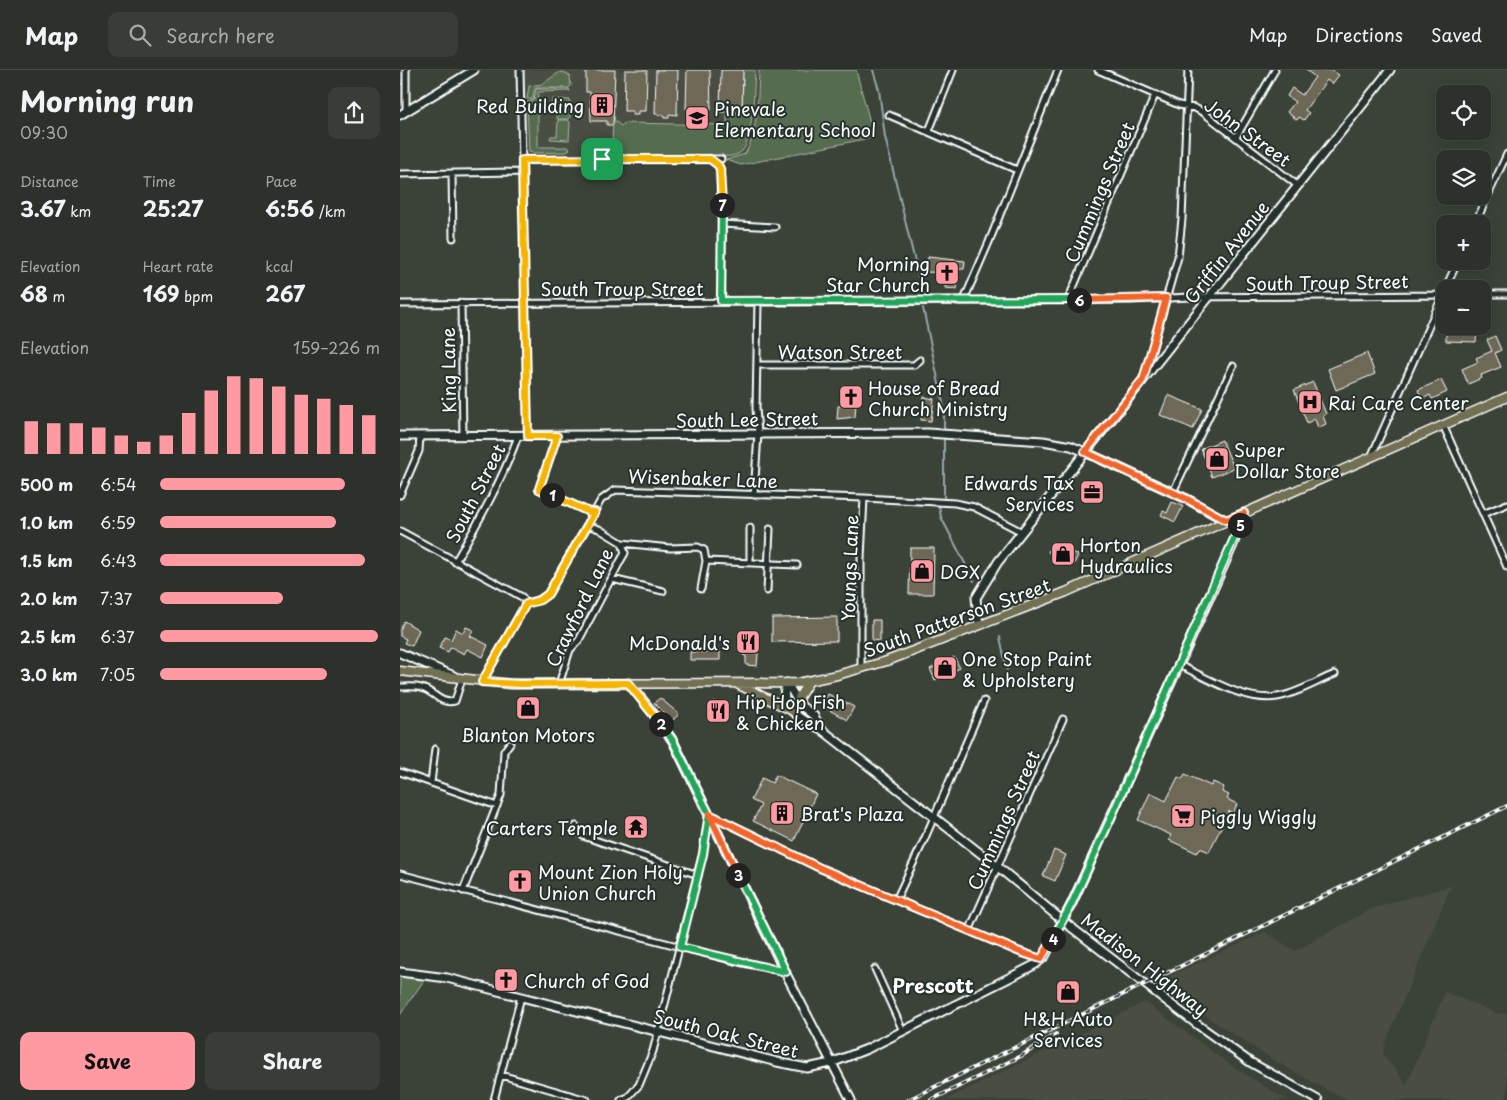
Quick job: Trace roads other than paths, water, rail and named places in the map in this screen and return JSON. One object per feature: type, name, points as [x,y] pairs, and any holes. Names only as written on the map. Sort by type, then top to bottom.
[{"type":"main road","points":[[403,113],[474,70]]},
{"type":"main road","name":"Griffin Avenue","points":[[979,625],[976,605],[979,592],[998,562],[1207,297],[1390,70]]},
{"type":"main road","name":"South Patterson Street","points":[[400,671],[510,684],[809,682],[861,669],[1066,592],[1507,397]]},
{"type":"main road","name":"South Lee Street","points":[[400,436],[935,433],[1043,441],[1071,446],[1085,452],[1173,492],[1226,520]]},
{"type":"main road","name":"South Oak Street","points":[[400,972],[447,978],[807,1068],[832,1063],[867,1049],[1017,974],[1041,959],[1063,921],[1233,545],[1244,513]]},
{"type":"main road","points":[[400,653],[462,679]]},
{"type":"main road","points":[[732,682],[793,711]]},
{"type":"main road","points":[[800,704],[799,697],[809,682]]},
{"type":"main road","points":[[628,683],[673,741],[851,1100]]},
{"type":"main road","points":[[787,683],[782,692],[784,699],[793,711]]},
{"type":"main road","name":"Madison Highway","points":[[787,683],[800,704],[814,716],[821,729]]},
{"type":"main road","name":"Madison Highway","points":[[793,711],[810,724],[821,729],[998,867],[1063,921],[1233,1051],[1266,1072],[1318,1100]]},
{"type":"street","points":[[403,113],[406,70]]},
{"type":"street","name":"South Street","points":[[520,70],[528,436]]},
{"type":"street","points":[[929,131],[953,70]]},
{"type":"street","points":[[964,300],[990,242],[1058,70]]},
{"type":"street","name":"John Street","points":[[1098,70],[1110,73],[1155,94],[1204,113],[1297,185]]},
{"type":"street","points":[[1143,380],[1178,257],[1188,70]]},
{"type":"street","points":[[1236,137],[1275,70]]},
{"type":"street","name":"Cummings Street","points":[[1068,300],[1155,94]]},
{"type":"street","points":[[889,114],[1018,170]]},
{"type":"street","points":[[1479,215],[1507,154]]},
{"type":"street","points":[[710,159],[720,169],[722,224],[721,301]]},
{"type":"street","points":[[522,160],[721,159]]},
{"type":"street","points":[[400,174],[522,172]]},
{"type":"street","points":[[452,173],[453,238]]},
{"type":"street","points":[[722,224],[775,227]]},
{"type":"street","name":"South Troup Street","points":[[400,304],[1068,300],[1436,292]]},
{"type":"street","points":[[1491,294],[1507,294]]},
{"type":"street","points":[[754,494],[758,434],[758,301]]},
{"type":"street","name":"King Lane","points":[[461,303],[462,436]]},
{"type":"street","points":[[1371,457],[1436,312]]},
{"type":"street","name":"Watson Street","points":[[757,365],[914,365],[920,360]]},
{"type":"street","points":[[1173,492],[1233,366]]},
{"type":"street","points":[[1443,425],[1507,567]]},
{"type":"street","points":[[400,495],[419,451],[420,436]]},
{"type":"street","name":"South Street","points":[[455,562],[479,522],[508,466],[518,436]]},
{"type":"street","points":[[557,436],[539,489],[589,512],[595,512]]},
{"type":"street","name":"Wisenbaker Lane","points":[[526,604],[540,600],[548,594],[605,496],[619,489],[948,502],[969,505],[994,516],[1022,532]]},
{"type":"street","name":"Youngs Lane","points":[[861,669],[861,558],[864,498]]},
{"type":"street","points":[[1483,514],[1507,504]]},
{"type":"street","points":[[587,525],[599,529],[622,543],[670,548],[698,547],[704,550],[706,561],[701,589]]},
{"type":"street","points":[[750,528],[750,563]]},
{"type":"street","points":[[767,591],[770,529]]},
{"type":"street","points":[[400,531],[522,598],[526,604],[482,682]]},
{"type":"street","name":"Crawford Lane","points":[[559,684],[570,650],[579,640],[624,553],[622,543]]},
{"type":"street","points":[[706,561],[797,565]]},
{"type":"street","points":[[612,579],[663,591]]},
{"type":"street","points":[[1178,665],[1243,694],[1265,698],[1288,694],[1335,674]]},
{"type":"street","points":[[400,687],[422,688],[448,703],[455,701],[458,696],[462,679]]},
{"type":"street","points":[[896,900],[984,701]]},
{"type":"street","name":"Cummings Street","points":[[969,931],[1062,719]]},
{"type":"street","points":[[463,891],[497,806],[503,787],[504,751],[510,743]]},
{"type":"street","points":[[431,783],[435,749]]},
{"type":"street","points":[[400,772],[497,806]]},
{"type":"street","points":[[621,1100],[628,1097],[640,1086],[659,1032],[698,875],[709,814],[790,855],[969,931],[1041,959]]},
{"type":"street","points":[[576,826],[583,836],[698,875]]},
{"type":"street","points":[[400,874],[680,947],[786,972]]},
{"type":"street","points":[[876,969],[903,1031]]},
{"type":"street","points":[[494,1100],[521,998]]},
{"type":"street","points":[[501,1075],[587,1100]]},
{"type":"waterway","points":[[873,70],[879,90],[885,137],[922,291]]},
{"type":"waterway","points":[[923,308],[944,408],[944,428]]},
{"type":"waterway","points":[[944,439],[944,497]]},
{"type":"waterway","points":[[939,506],[941,517],[974,581]]},
{"type":"waterway","points":[[1000,637],[1007,670]]},
{"type":"railway","points":[[908,1100],[1507,806]]},
{"type":"railway","points":[[931,1100],[1021,1056],[1056,1034]]},
{"type":"place","name":"Red Building","points":[[602,105]]},
{"type":"place","name":"Pinevale Elementary School","points":[[697,118]]},
{"type":"place","name":"Morning Star Church","points":[[947,273]]},
{"type":"place","name":"House of Bread Church Ministry","points":[[851,397]]},
{"type":"place","name":"Rai Care Center","points":[[1310,402]]},
{"type":"place","name":"Super Dollar Store","points":[[1217,459]]},
{"type":"place","name":"Edwards Tax Services","points":[[1092,492]]},
{"type":"place","name":"Horton Hydraulics","points":[[1063,554]]},
{"type":"place","name":"DGX","points":[[922,571]]},
{"type":"place","name":"McDonald's","points":[[748,642]]},
{"type":"place","name":"One Stop Paint & Upholstery","points":[[945,668]]},
{"type":"place","name":"Blanton Motors","points":[[528,708]]},
{"type":"place","name":"Hip Hop Fish & Chicken","points":[[718,711]]},
{"type":"place","name":"Brat's Plaza","points":[[782,813]]},
{"type":"place","name":"Piggly Wiggly","points":[[1183,816]]},
{"type":"place","name":"Carters Temple","points":[[636,827]]},
{"type":"place","name":"Mount Zion Holy Union Church","points":[[520,881]]},
{"type":"place","name":"Church of God","points":[[506,980]]},
{"type":"place","name":"H&H Auto Services","points":[[1068,992]]},
{"type":"district","name":"Prescott","points":[[933,985]]}]
